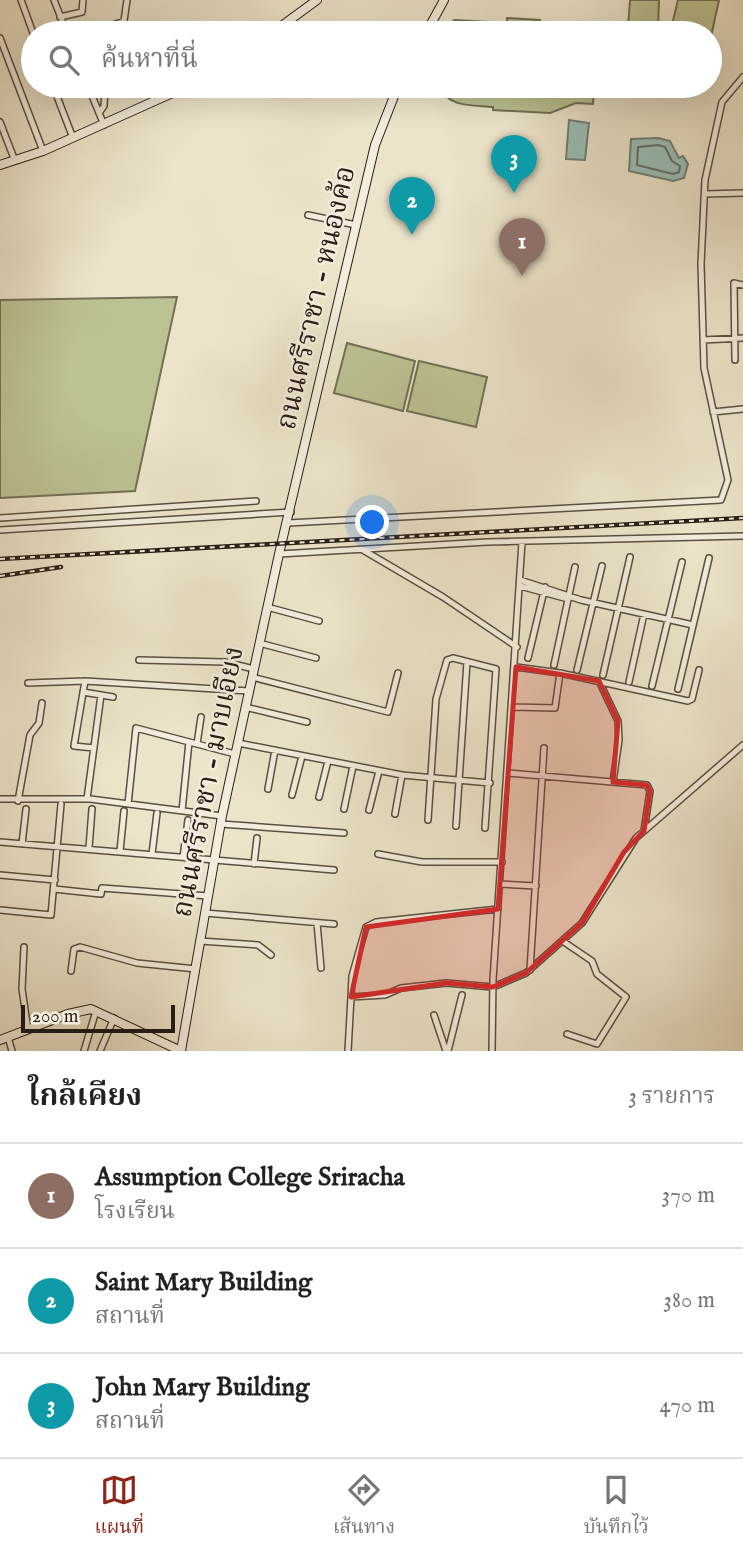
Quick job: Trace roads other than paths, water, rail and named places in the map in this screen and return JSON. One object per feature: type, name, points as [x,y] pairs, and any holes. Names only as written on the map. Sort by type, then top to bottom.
[{"type":"main road","points":[[288,21],[317,0]]},
{"type":"main road","points":[[433,21],[444,0]]},
{"type":"main road","points":[[0,165],[43,151],[162,98]]},
{"type":"main road","name":"ถนนศรีราชา - หนองค้อ","points":[[288,523],[375,145],[393,98]]},
{"type":"main road","name":"ถนนศรีราชา - มาบเอียง","points":[[181,1051],[221,820],[288,523]]},
{"type":"main road","points":[[4,1039],[82,1010],[96,1011],[114,1018],[181,1051]]},
{"type":"street","points":[[20,0],[28,21]]},
{"type":"street","points":[[54,0],[62,21]]},
{"type":"street","points":[[60,17],[82,12],[83,0]]},
{"type":"street","points":[[124,21],[127,0]]},
{"type":"street","points":[[0,38],[21,93]]},
{"type":"street","points":[[288,523],[721,500],[728,481],[704,368],[705,194],[722,103],[743,77]]},
{"type":"street","points":[[23,98],[43,151]]},
{"type":"street","points":[[58,98],[73,138]]},
{"type":"street","points":[[93,98],[104,125]]},
{"type":"street","points":[[99,113],[104,106],[104,98]]},
{"type":"street","points":[[0,122],[15,161]]},
{"type":"street","points":[[705,194],[743,193]]},
{"type":"street","points":[[308,215],[356,225]]},
{"type":"street","points":[[735,360],[734,283],[743,285]]},
{"type":"street","points":[[703,340],[743,338]]},
{"type":"street","points":[[713,412],[743,409]]},
{"type":"street","points":[[0,518],[256,501]]},
{"type":"street","points":[[173,507],[173,519]]},
{"type":"street","points":[[0,530],[291,512]]},
{"type":"street","points":[[279,554],[522,542],[743,536]]},
{"type":"street","points":[[500,1051],[492,1050],[493,987],[516,667],[522,542]]},
{"type":"street","points":[[362,549],[443,597],[517,647]]},
{"type":"street","points":[[603,675],[630,557]]},
{"type":"street","points":[[678,689],[709,558]]},
{"type":"street","points":[[652,686],[682,562]]},
{"type":"street","points":[[577,670],[602,566]]},
{"type":"street","points":[[554,665],[575,567]]},
{"type":"street","points":[[520,583],[568,597],[693,625]]},
{"type":"street","points":[[528,658],[544,590]]},
{"type":"street","points":[[267,607],[319,621]]},
{"type":"street","points":[[629,682],[644,614]]},
{"type":"street","points":[[260,643],[316,658]]},
{"type":"street","points":[[139,660],[225,662],[253,673],[388,712],[398,673]]},
{"type":"street","points":[[428,820],[436,699],[447,660],[467,662],[496,669],[485,828]]},
{"type":"street","points":[[456,826],[467,662]]},
{"type":"street","points":[[516,667],[560,673],[688,701],[692,699],[699,670]]},
{"type":"street","points":[[513,707],[555,708],[560,673]]},
{"type":"street","points":[[28,683],[85,681],[249,691]]},
{"type":"street","points":[[85,681],[74,746],[94,748]]},
{"type":"street","points":[[599,681],[618,721],[619,740],[613,782]]},
{"type":"street","points":[[83,692],[113,697]]},
{"type":"street","points":[[87,799],[101,695]]},
{"type":"street","points":[[18,802],[31,733],[40,723],[42,703]]},
{"type":"street","points":[[245,707],[307,722]]},
{"type":"street","points":[[197,744],[201,717]]},
{"type":"street","points":[[128,804],[136,729],[235,754]]},
{"type":"street","points":[[182,811],[189,742]]},
{"type":"street","points":[[238,743],[402,775],[490,783]]},
{"type":"street","points":[[351,997],[384,995],[397,989],[446,983],[493,987],[508,983],[530,970],[582,923],[624,852],[743,745]]},
{"type":"street","points":[[530,970],[544,748]]},
{"type":"street","points":[[268,789],[275,750]]},
{"type":"street","points":[[292,796],[302,756]]},
{"type":"street","points":[[319,797],[328,761]]},
{"type":"street","points":[[344,809],[353,766]]},
{"type":"street","points":[[369,810],[379,771]]},
{"type":"street","points":[[508,773],[649,787],[645,831]]},
{"type":"street","points":[[394,814],[402,775]]},
{"type":"street","points":[[0,799],[18,802],[87,799],[182,811],[221,820],[344,833]]},
{"type":"street","points":[[0,910],[51,915],[61,804]]},
{"type":"street","points":[[22,844],[26,809]]},
{"type":"street","points":[[89,848],[92,809]]},
{"type":"street","points":[[120,851],[124,811]]},
{"type":"street","points":[[152,854],[157,813]]},
{"type":"street","points":[[183,857],[188,820]]},
{"type":"street","points":[[254,864],[257,838]]},
{"type":"street","points":[[0,842],[334,870]]},
{"type":"street","points":[[378,854],[422,862],[502,862]]},
{"type":"street","points":[[0,875],[54,880]]},
{"type":"street","points":[[500,884],[536,886]]},
{"type":"street","points":[[54,889],[101,894],[102,888],[208,896]]},
{"type":"street","points":[[348,1051],[352,976],[366,927],[376,922],[498,909]]},
{"type":"street","points":[[205,913],[334,924]]},
{"type":"street","points":[[317,922],[321,968]]},
{"type":"street","points":[[200,941],[258,945],[271,955]]},
{"type":"street","points":[[564,942],[592,961],[597,974],[626,997],[597,1044],[567,1034]]},
{"type":"street","points":[[24,947],[22,989],[28,1030]]},
{"type":"street","points":[[71,971],[74,949],[80,947],[136,963],[196,969]]},
{"type":"street","points":[[447,1051],[462,995]]},
{"type":"street","points":[[84,1051],[96,1011]]},
{"type":"street","points":[[435,1015],[447,1051]]},
{"type":"street","points":[[100,1051],[114,1018]]},
{"type":"street","points":[[4,1039],[12,1051]]},
{"type":"water","points":[[569,120],[589,123],[585,160],[566,159]]},
{"type":"water","points":[[658,138],[670,141],[679,158],[683,156],[688,164],[684,178],[673,181],[629,171],[631,139]]},
{"type":"railway","points":[[0,559],[743,518]]},
{"type":"railway","points":[[0,576],[61,567]]},
{"type":"place","name":"John Mary Building","points":[[514,193]]},
{"type":"place","name":"Saint Mary Building","points":[[412,235]]},
{"type":"place","name":"Assumption College Sriracha","points":[[522,276]]}]
